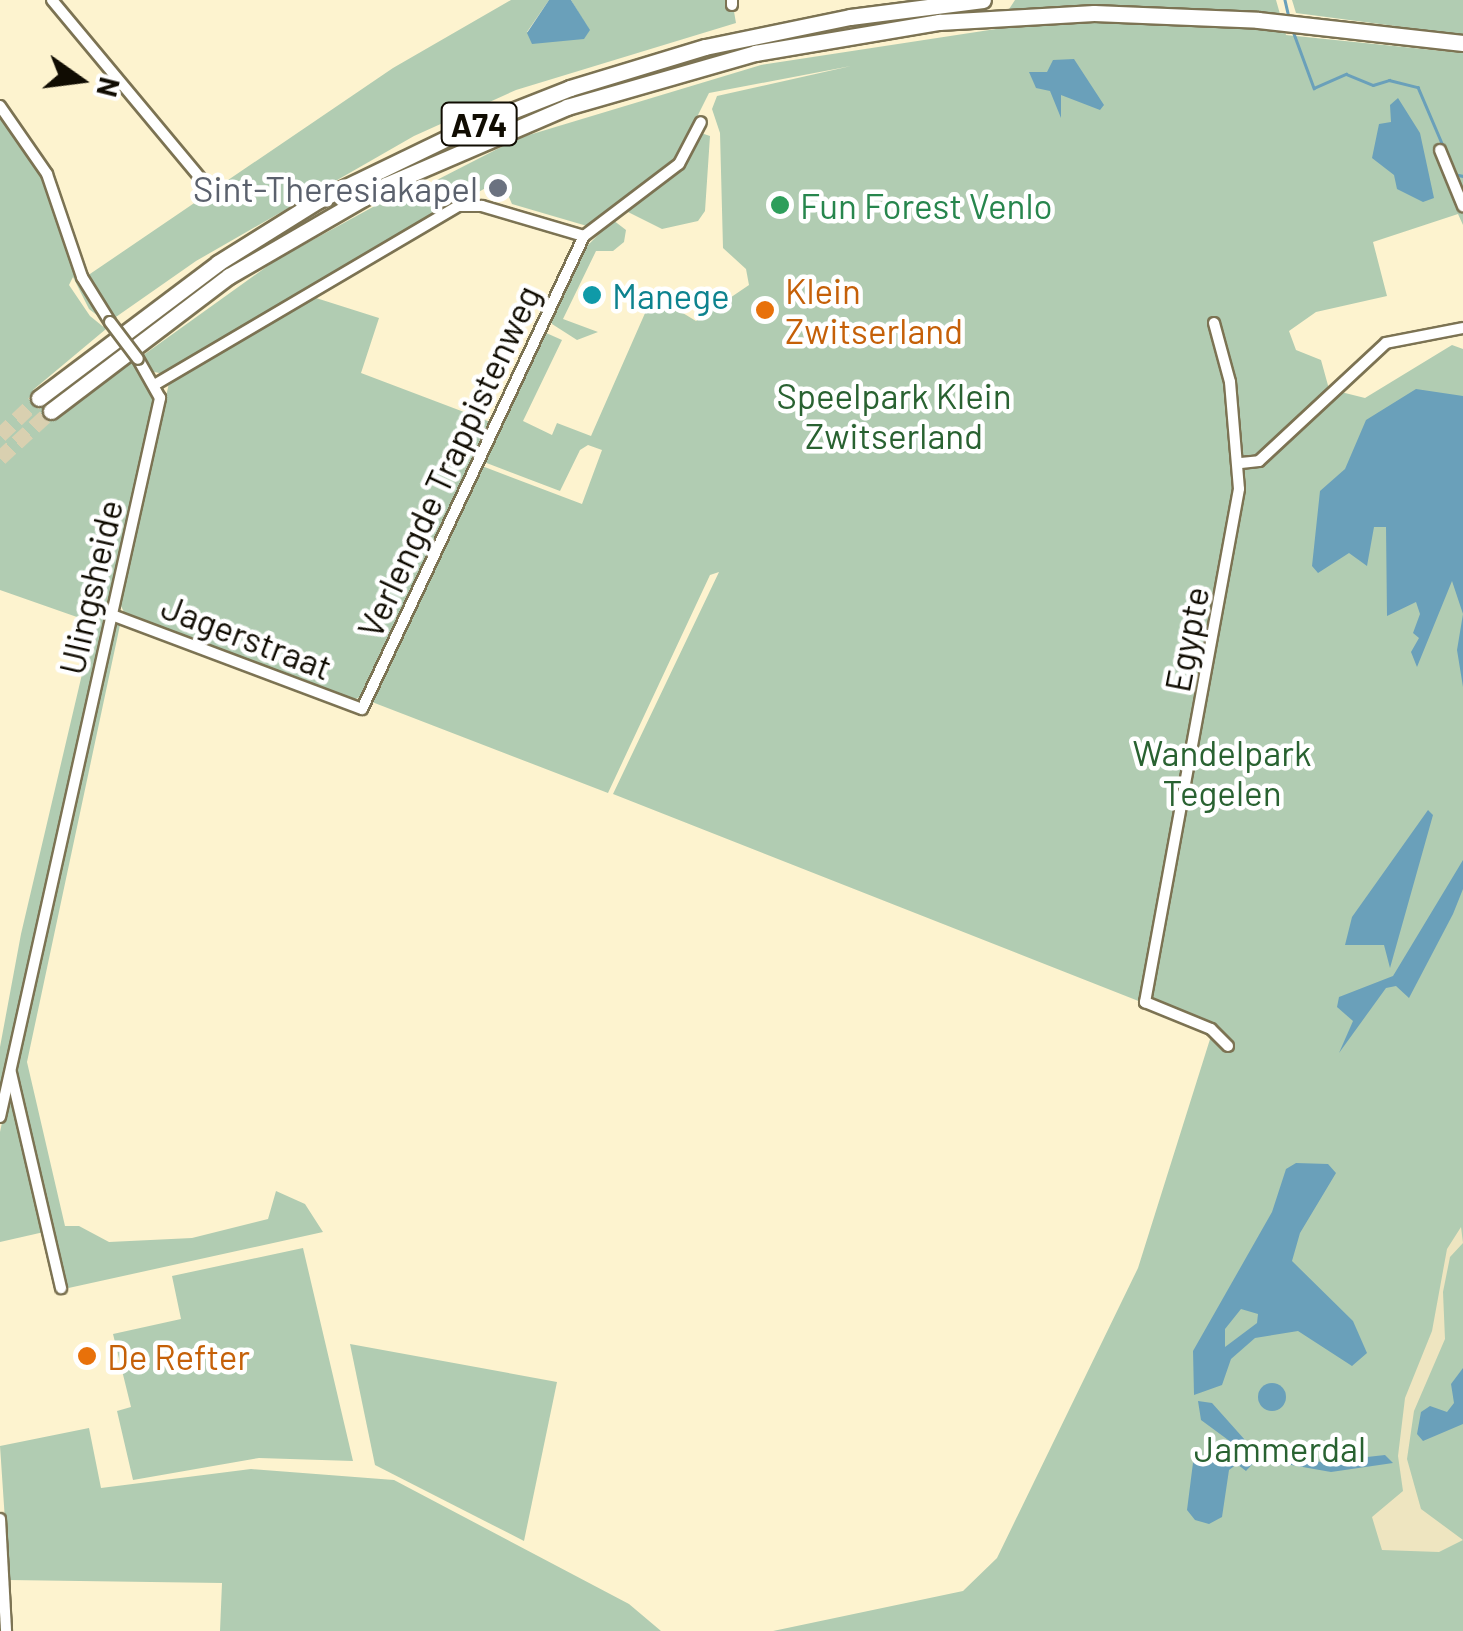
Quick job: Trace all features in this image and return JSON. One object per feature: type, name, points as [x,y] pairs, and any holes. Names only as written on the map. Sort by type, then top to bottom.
[{"type":"highway","name":"A74","points":[[983,0],[850,17],[705,47],[570,88],[466,129],[320,200],[218,263],[45,404],[324,217],[467,148],[594,98],[754,53],[939,22],[1094,13],[1258,20],[1463,43]]},
{"type":"street","points":[[52,0],[208,187]]},
{"type":"street","points":[[0,106],[47,174],[82,278],[156,384],[458,206],[482,206],[584,236],[679,164],[700,122]]},
{"type":"street","points":[[1440,150],[1463,206]]},
{"type":"street","name":"Verlengde Trappistenweg","points":[[362,709],[584,236]]},
{"type":"street","name":"Egypte","points":[[1214,322],[1242,464],[1214,652],[1145,1002],[1211,1028],[1228,1046]]},
{"type":"street","points":[[1242,464],[1259,460],[1386,344],[1463,328]]},
{"type":"street","name":"Ulingsheide","points":[[0,1117],[160,398],[156,384]]},
{"type":"street","name":"Jagerstraat","points":[[112,615],[362,709]]},
{"type":"street","points":[[10,1073],[61,1288]]},
{"type":"street","points":[[0,1519],[6,1631]]},
{"type":"green space","points":[[511,0],[549,0],[527,32],[589,30],[571,0],[732,0],[736,23],[516,90],[414,136],[196,261],[113,319],[87,276],[393,68]]},
{"type":"green space","name":"Wandelpark Tegelen","points":[[1015,0],[1276,0],[1286,35],[1463,53],[1463,225],[1458,214],[1373,242],[1387,296],[1316,312],[1289,331],[1296,350],[1321,360],[1329,389],[1365,398],[1452,345],[1463,349],[1463,1631],[773,1631],[963,1591],[997,1558],[1138,1268],[1211,1036],[1207,1028],[613,794],[719,572],[710,575],[608,793],[372,702],[482,466],[582,504],[602,450],[588,445],[580,450],[560,491],[484,462],[544,332],[562,340],[523,421],[552,435],[557,423],[591,436],[653,295],[696,321],[749,285],[746,269],[723,248],[720,133],[712,109],[717,96],[851,66],[709,93],[678,155],[587,226],[512,204],[501,179],[165,374],[154,372],[142,356],[276,260],[404,190],[427,185],[519,138],[761,65],[996,29]]},
{"type":"green space","points":[[1292,0],[1463,0],[1463,35],[1296,13]]},
{"type":"green space","points":[[0,113],[43,176],[75,272],[102,319],[89,309],[73,277],[69,285],[90,316],[106,329],[33,390],[59,418],[130,360],[151,387],[154,402],[0,1096],[0,1047],[21,934],[94,623],[0,590]]},
{"type":"green space","points":[[701,133],[710,136],[705,211],[698,221],[662,229],[626,211],[685,163]]},
{"type":"green space","points":[[613,220],[626,230],[624,242],[613,251],[596,251],[563,319],[598,332],[577,340],[552,324],[550,316],[582,251]]},
{"type":"green space","points":[[316,298],[379,318],[361,373],[493,423],[363,696],[353,700],[126,616],[120,604],[169,383]]},
{"type":"green space","points":[[114,623],[120,625],[27,1062],[65,1226],[79,1226],[109,1242],[192,1238],[268,1219],[276,1191],[305,1204],[323,1232],[64,1289],[15,1062]]},
{"type":"green space","points":[[9,1090],[15,1090],[44,1232],[0,1242],[0,1132]]},
{"type":"green space","points":[[303,1248],[353,1461],[259,1458],[133,1480],[117,1411],[131,1407],[113,1334],[181,1319],[172,1276]]},
{"type":"green space","points":[[350,1344],[557,1382],[524,1541],[375,1465]]},
{"type":"green space","points":[[89,1428],[101,1488],[251,1469],[394,1480],[629,1604],[661,1631],[220,1631],[222,1583],[9,1580],[0,1446]]},
{"type":"sand","points":[[1461,1227],[1463,1243],[1450,1257],[1443,1292],[1445,1339],[1414,1411],[1407,1459],[1421,1509],[1463,1540],[1439,1552],[1382,1550],[1372,1517],[1403,1491],[1398,1456],[1405,1398],[1432,1331],[1447,1249]]},
{"type":"water","points":[[549,0],[571,0],[590,30],[584,39],[532,44],[527,33]]},
{"type":"water","points":[[1074,59],[1104,105],[1100,110],[1061,95],[1061,118],[1050,91],[1036,88],[1029,72],[1047,72],[1053,60]]},
{"type":"water","points":[[1398,98],[1420,133],[1434,198],[1423,202],[1397,189],[1394,175],[1372,158],[1379,124],[1391,122],[1390,105]]},
{"type":"water","points":[[1416,389],[1463,396],[1463,614],[1452,581],[1417,667],[1411,652],[1419,638],[1413,633],[1420,614],[1416,602],[1387,616],[1386,527],[1374,527],[1367,566],[1349,553],[1318,573],[1312,566],[1320,491],[1345,469],[1366,420]]},
{"type":"water","points":[[1463,614],[1463,687],[1457,650]]},
{"type":"water","points":[[1428,810],[1433,815],[1390,968],[1384,945],[1345,945],[1352,917]]},
{"type":"water","points":[[1463,860],[1463,889],[1409,998],[1396,986],[1386,988],[1339,1053],[1353,1021],[1337,1007],[1339,997],[1393,976]]},
{"type":"water","points":[[1296,1163],[1328,1164],[1336,1173],[1300,1233],[1292,1261],[1353,1321],[1367,1353],[1352,1366],[1298,1331],[1255,1338],[1231,1359],[1222,1385],[1194,1395],[1193,1351],[1272,1212],[1286,1169]],"holes":[[[1241,1309],[1258,1314],[1257,1323],[1225,1347],[1225,1329]]]},
{"type":"water","points":[[1463,1368],[1463,1424],[1423,1441],[1417,1434],[1421,1412],[1430,1406],[1447,1412],[1454,1403],[1451,1384]]},
{"type":"water","points":[[1272,1383],[1282,1387],[1286,1397],[1282,1407],[1272,1411],[1262,1407],[1258,1397],[1262,1387]]},
{"type":"water","points":[[1198,1401],[1212,1403],[1245,1440],[1275,1456],[1322,1462],[1385,1455],[1393,1463],[1331,1472],[1257,1459],[1246,1471],[1237,1464],[1229,1470],[1222,1517],[1209,1524],[1195,1520],[1187,1510],[1194,1455],[1224,1455],[1235,1445],[1201,1420]]},
{"type":"waterway","points":[[1285,0],[1289,18]]},
{"type":"waterway","points":[[1293,31],[1314,88],[1346,74],[1373,85],[1389,80],[1418,87],[1444,148]]},
{"type":"waterway","points":[[1453,174],[1463,176]]},
{"type":"tunnel","points":[[0,435],[39,398]]},
{"type":"tunnel","points":[[0,458],[51,411]]},
{"type":"place","name":"Sint-Theresiakapel","points":[[498,188]]},
{"type":"place","name":"Fun Forest Venlo","points":[[780,205]]},
{"type":"place","name":"Manege","points":[[592,295]]},
{"type":"place","name":"Klein Zwitserland","points":[[765,310]]},
{"type":"place","name":"De Refter","points":[[87,1356]]},
{"type":"park label","name":"Speelpark Klein Zwitserland","points":[[894,415]]},
{"type":"park label","name":"Jammerdal","points":[[1280,1448]]}]
